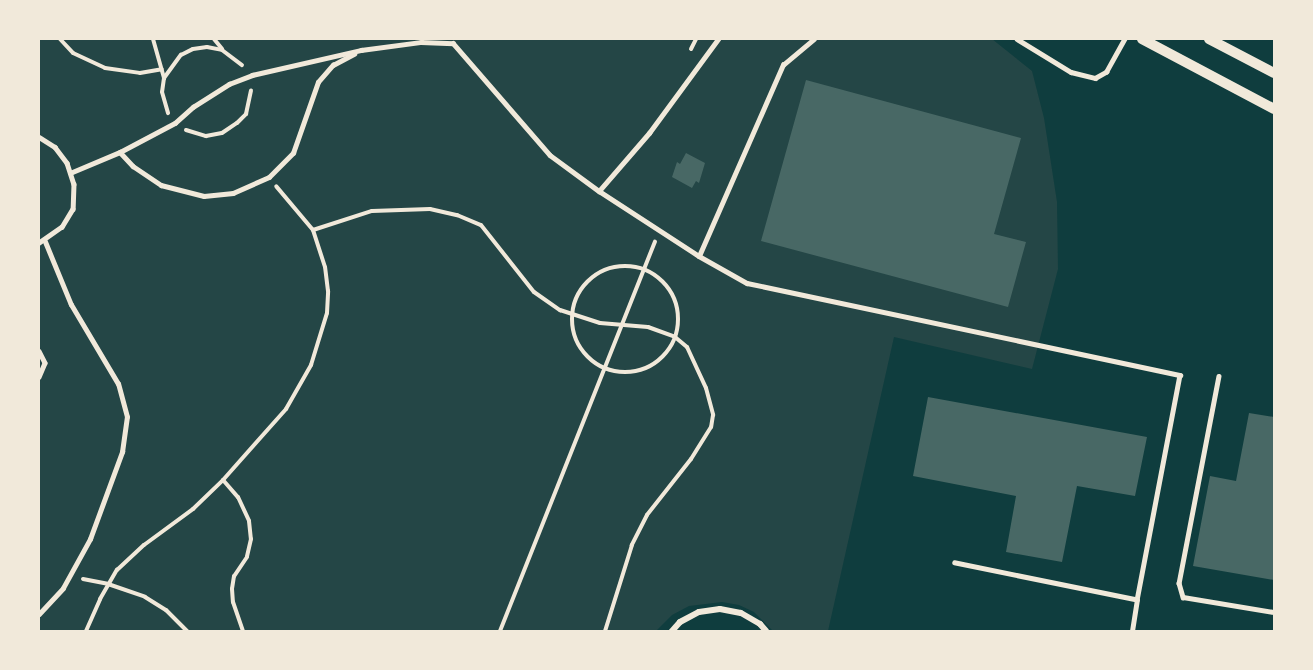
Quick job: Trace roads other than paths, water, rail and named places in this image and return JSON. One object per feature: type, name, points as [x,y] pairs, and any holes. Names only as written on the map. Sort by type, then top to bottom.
[{"type":"street","points":[[1142,39],[1274,109]]},
{"type":"street","points":[[1209,39],[1274,74]]},
{"type":"street","points":[[672,631],[680,622],[699,612],[720,609],[741,613],[760,624],[766,631]]},
{"type":"lane","points":[[599,191],[649,134],[718,39]]},
{"type":"lane","points":[[699,255],[783,65],[814,39]]},
{"type":"lane","points":[[1017,39],[1071,72],[1095,78],[1106,72],[1124,39]]},
{"type":"lane","points":[[70,173],[120,152],[175,123],[193,107],[229,84],[248,77],[361,50],[421,42],[452,41],[550,155],[599,191],[747,283],[1180,375],[1132,631]]},
{"type":"lane","points":[[120,152],[133,166],[161,185],[204,196],[233,193],[269,177],[293,153],[318,82],[333,65],[361,50]]},
{"type":"lane","points":[[39,137],[55,147],[67,163],[74,184],[73,209],[63,227],[42,242],[71,304],[118,384],[127,417],[122,452],[106,501],[71,576],[55,599],[39,614]]},
{"type":"lane","points":[[39,351],[45,363],[39,377]]},
{"type":"lane","points":[[1219,376],[1179,583],[1184,597],[1274,612]]},
{"type":"lane","points":[[955,563],[1137,600]]}]
